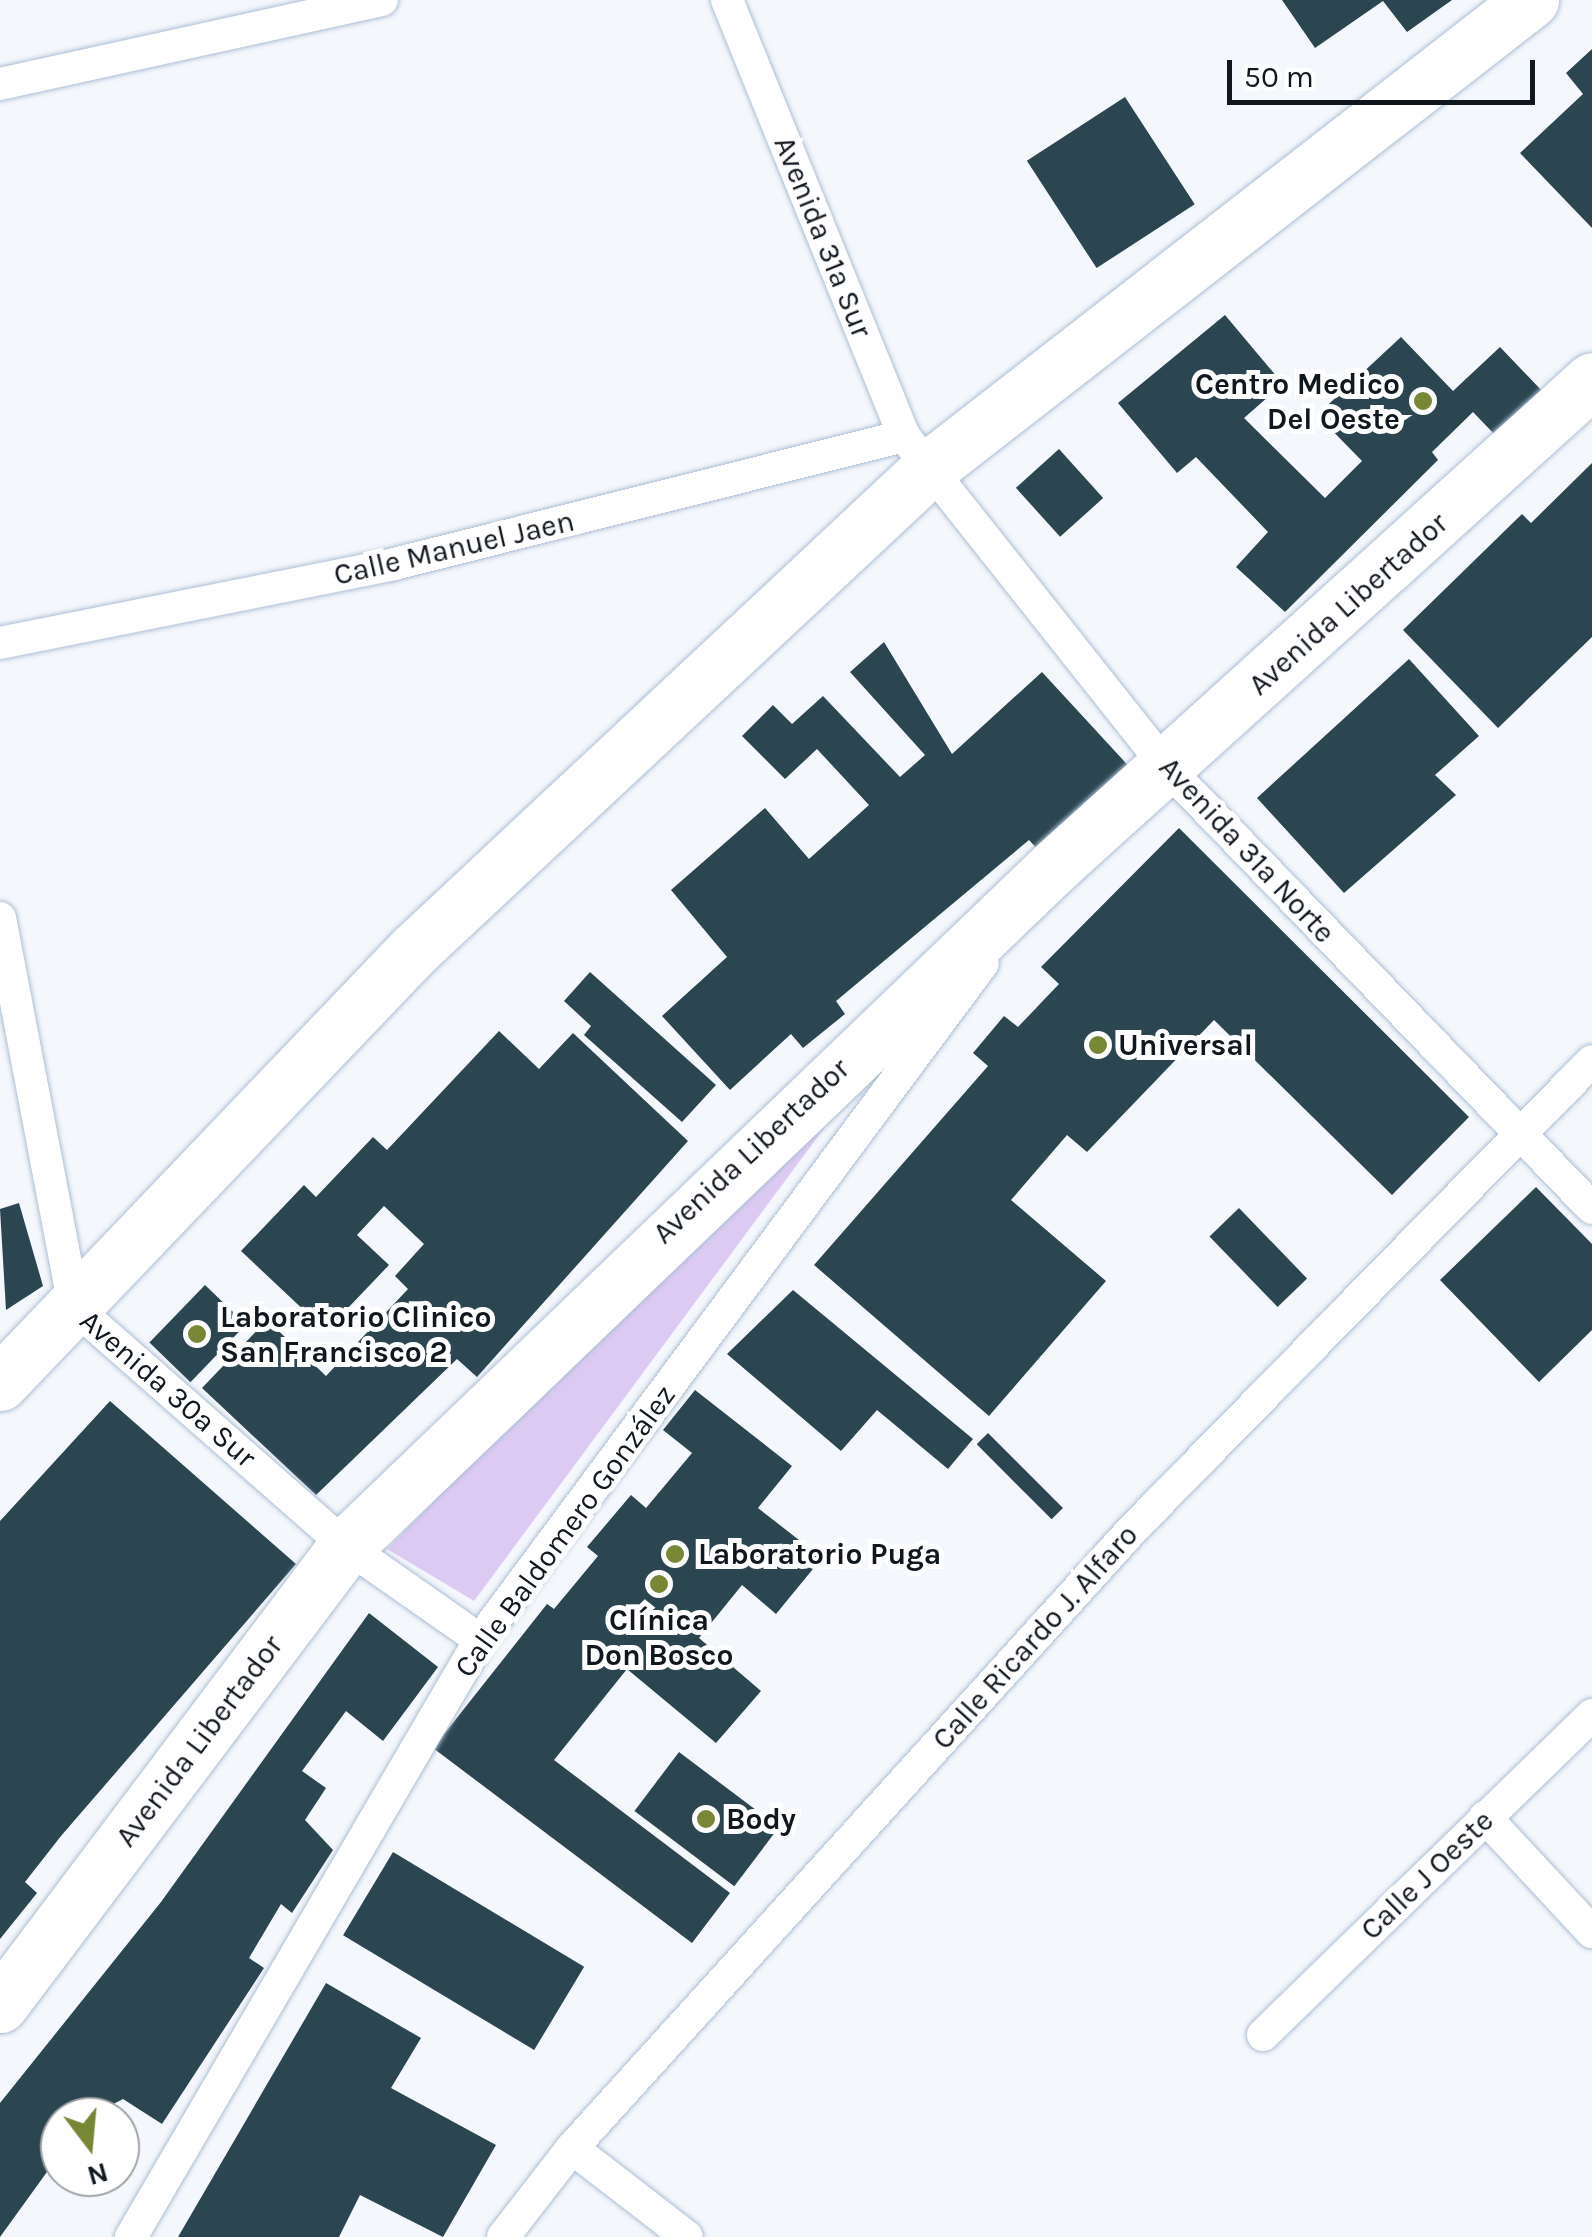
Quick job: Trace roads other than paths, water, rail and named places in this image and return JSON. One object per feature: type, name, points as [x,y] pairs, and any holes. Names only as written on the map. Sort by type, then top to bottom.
[{"type":"highway","points":[[0,1383],[414,950],[918,451],[1531,0]]},
{"type":"highway","name":"Avenida Libertador","points":[[0,2005],[346,1546],[1057,864],[1168,768],[1592,380]]},
{"type":"street","points":[[0,84],[231,16],[382,0]]},
{"type":"street","name":"Avenida 31a Sur","points":[[727,0],[918,451]]},
{"type":"street","name":"Calle Manuel Jaen","points":[[0,643],[394,564],[918,451]]},
{"type":"street","name":"Avenida 31a Norte","points":[[918,451],[1168,768],[1592,1208]]},
{"type":"street","name":"Calle Baldomero González","points":[[131,2237],[480,1640],[1057,864]]},
{"type":"street","name":"Avenida 30a Sur","points":[[0,918],[74,1307],[346,1546],[480,1640]]},
{"type":"street","name":"Calle Ricardo J. Alfaro","points":[[504,2237],[572,2148],[1130,1531],[1516,1131],[1592,1061]]},
{"type":"street","name":"Calle J Oeste","points":[[1262,2035],[1592,1715]]},
{"type":"street","points":[[1485,1817],[1592,1932]]},
{"type":"street","points":[[572,2148],[687,2237]]},
{"type":"place","name":"Centro Medico Del Oeste","points":[[1423,401]]},
{"type":"place","name":"Universal","points":[[1098,1045]]},
{"type":"place","name":"Laboratorio Clinico San Francisco 2","points":[[197,1334]]},
{"type":"place","name":"Laboratorio Puga","points":[[675,1554]]},
{"type":"place","name":"Clínica Don Bosco","points":[[659,1584]]},
{"type":"place","name":"Body","points":[[706,1819]]}]
